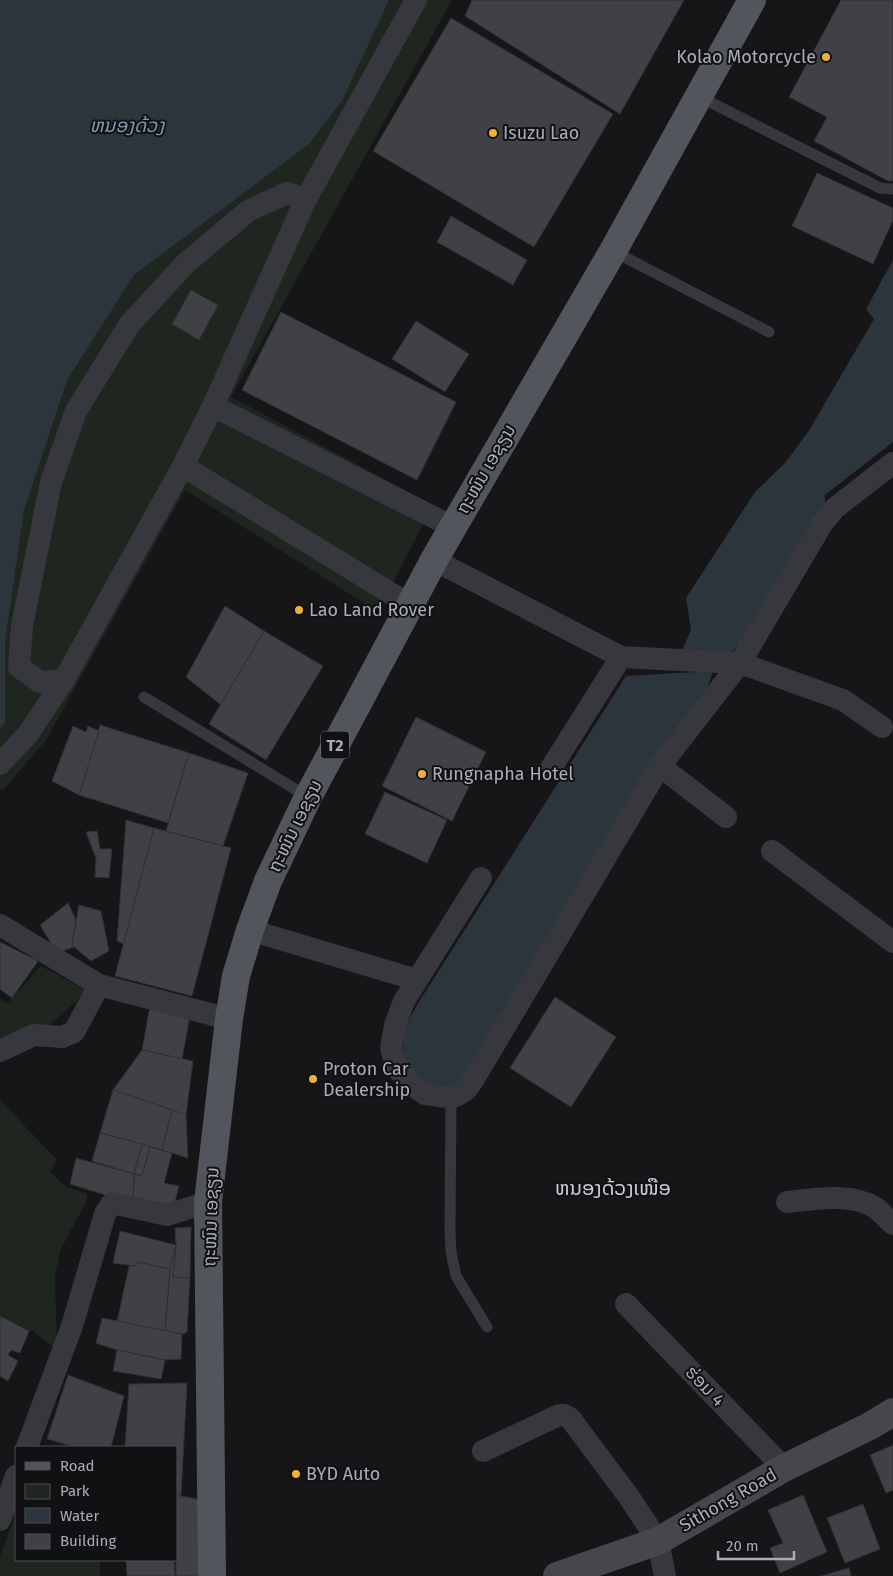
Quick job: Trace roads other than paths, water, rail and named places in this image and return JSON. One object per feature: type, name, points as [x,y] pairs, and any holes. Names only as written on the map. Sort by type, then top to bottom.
[{"type":"main road","name":"ຖະໜົນ ເອຊຽນ","points":[[212,1576],[208,1202],[229,1018],[236,976],[250,930],[268,881],[308,797],[434,560],[613,251],[752,0]]},
{"type":"main road","name":"Sithong Road","points":[[557,1576],[658,1540],[784,1468],[870,1426],[893,1412]]},
{"type":"street","points":[[0,764],[28,734],[64,680],[183,466],[306,199],[416,0]]},
{"type":"street","points":[[64,680],[40,682],[19,667],[22,626],[51,482],[76,411],[129,325],[185,264],[248,211],[287,193],[306,199]]},
{"type":"street","points":[[212,406],[453,527]]},
{"type":"street","points":[[481,878],[404,1001],[395,1025],[391,1048],[397,1068],[412,1085],[424,1094],[451,1098],[466,1090],[472,1082],[660,766],[736,663],[822,524],[835,508],[893,463]]},
{"type":"street","points":[[183,466],[410,605]]},
{"type":"street","points":[[434,560],[622,656],[736,663],[843,700],[882,727]]},
{"type":"street","points":[[551,768],[622,656]]},
{"type":"street","points":[[660,766],[726,816]]},
{"type":"street","points":[[772,851],[893,942]]},
{"type":"street","points":[[0,925],[99,985],[229,1018]]},
{"type":"street","points":[[250,930],[417,980]]},
{"type":"street","points":[[0,1051],[34,1035],[62,1037],[74,1032],[99,985]]},
{"type":"street","points":[[787,1202],[831,1197],[854,1200],[875,1207],[893,1224]]},
{"type":"street","points":[[27,1446],[72,1326],[106,1214],[112,1203],[167,1215],[208,1202]]},
{"type":"street","name":"ຮ່ອມ 4","points":[[626,1304],[784,1468]]},
{"type":"street","points":[[483,1451],[559,1415],[570,1418],[658,1540],[665,1576]]},
{"type":"street","points":[[0,1520],[15,1479]]},
{"type":"lane","points":[[698,96],[880,188],[893,189]]},
{"type":"lane","points":[[613,251],[769,332]]},
{"type":"lane","points":[[144,697],[308,797]]},
{"type":"lane","points":[[451,1098],[451,1252],[456,1276],[487,1327]]},
{"type":"water","name":"ຫນອງດ້ວງ","points":[[0,0],[389,0],[342,101],[309,144],[134,275],[67,380],[24,510],[5,642],[5,722],[0,729]]},
{"type":"water","points":[[893,260],[893,442],[825,495],[825,505],[744,639],[732,652],[682,650],[691,630],[686,598],[755,492],[785,463],[808,432],[874,319],[866,309]]},
{"type":"water","points":[[713,671],[708,686],[469,1073],[454,1088],[427,1088],[406,1067],[403,1048],[404,1029],[417,1005],[626,676]]},
{"type":"place","name":"Kolao Motorcycle","points":[[826,57]]},
{"type":"place","name":"Isuzu Lao","points":[[493,133]]},
{"type":"place","name":"Lao Land Rover","points":[[299,610]]},
{"type":"place","name":"Rungnapha Hotel","points":[[422,774]]},
{"type":"place","name":"Proton Car Dealership","points":[[313,1079]]},
{"type":"place","name":"BYD Auto","points":[[296,1474]]},
{"type":"district","name":"ຫນອງດ້ວງເໜືອ","points":[[613,1188]]}]
